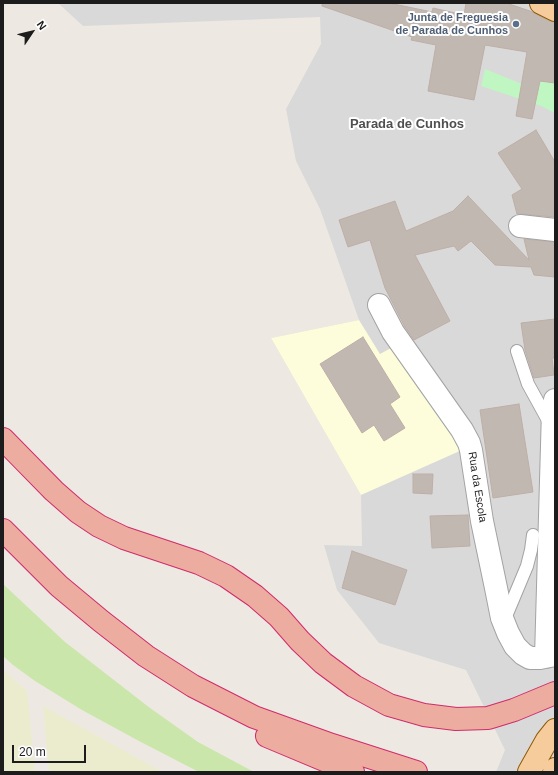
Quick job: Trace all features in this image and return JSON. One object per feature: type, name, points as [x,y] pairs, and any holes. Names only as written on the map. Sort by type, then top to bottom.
[{"type":"highway","points":[[3,439],[54,491],[78,512],[99,526],[124,538],[198,563],[226,576],[255,596],[279,617],[300,641],[323,663],[354,686],[389,706],[424,715],[456,719],[488,718],[514,710],[555,693]]},
{"type":"highway","points":[[3,530],[59,586],[101,621],[146,656],[193,686],[254,717],[332,745],[416,772]]},
{"type":"highway","points":[[3,549],[50,596],[73,616],[160,679],[194,699],[273,739],[353,772]]},
{"type":"main road","points":[[541,3],[555,10]]},
{"type":"main road","points":[[528,772],[547,740],[555,730]]},
{"type":"street","points":[[520,226],[555,230]]},
{"type":"street","name":"Rua da Escola","points":[[379,306],[393,332],[462,430],[469,443],[482,521],[497,596],[508,633],[515,646],[523,654],[530,658],[550,656]]},
{"type":"street","points":[[550,656],[553,410],[555,400]]},
{"type":"lane","points":[[517,351],[528,384],[553,429]]},
{"type":"lane","points":[[504,622],[527,566],[533,535]]},
{"type":"shaded area","points":[[58,3],[555,3],[555,772],[496,772],[505,750],[466,670],[379,643],[337,590],[324,545],[362,546],[361,495],[271,338],[359,320],[320,209],[296,161],[286,109],[321,44],[320,17],[83,26]]},
{"type":"shaded area","points":[[359,320],[380,354],[393,347],[462,450],[361,495],[271,338]]},
{"type":"shaded area","points":[[3,670],[27,691],[35,772],[3,772]]},
{"type":"shaded area","points":[[43,706],[163,772],[49,772]]},
{"type":"green space","points":[[485,69],[522,84],[539,87],[540,81],[555,83],[555,113],[541,106],[481,86]]},
{"type":"green space","points":[[3,584],[65,642],[150,708],[198,742],[254,772],[199,772],[82,710],[35,681],[13,665],[3,656]]},
{"type":"building","points":[[322,3],[389,3],[432,12],[433,8],[464,15],[466,3],[506,3],[530,11],[549,21],[555,22],[555,83],[540,81],[532,119],[516,116],[527,52],[485,45],[474,100],[428,91],[436,45],[411,40],[412,37],[322,6]]},
{"type":"building","points":[[536,130],[555,162],[555,217],[517,214],[512,195],[522,189],[498,153]]},
{"type":"building","points":[[468,196],[529,260],[524,239],[555,242],[555,277],[534,275],[531,267],[495,265],[471,241],[458,251],[454,246],[415,255],[450,321],[414,340],[405,327],[385,288],[370,240],[348,247],[339,220],[395,201],[406,231],[453,211]]},
{"type":"building","points":[[555,319],[555,358],[552,358],[554,375],[534,378],[525,350],[521,323]]},
{"type":"building","points":[[363,337],[400,397],[390,404],[405,428],[384,441],[374,425],[362,433],[320,364]]},
{"type":"building","points":[[519,404],[533,492],[493,498],[480,410]]},
{"type":"building","points":[[413,474],[433,474],[432,494],[413,493]]},
{"type":"building","points":[[468,515],[470,546],[432,548],[430,516]]},
{"type":"building","points":[[352,551],[407,570],[395,605],[342,588]]},
{"type":"place","name":"Junta de Freguesia de Parada de Cunhos","points":[[516,24]]},
{"type":"district","name":"Parada de Cunhos","points":[[407,124]]}]
